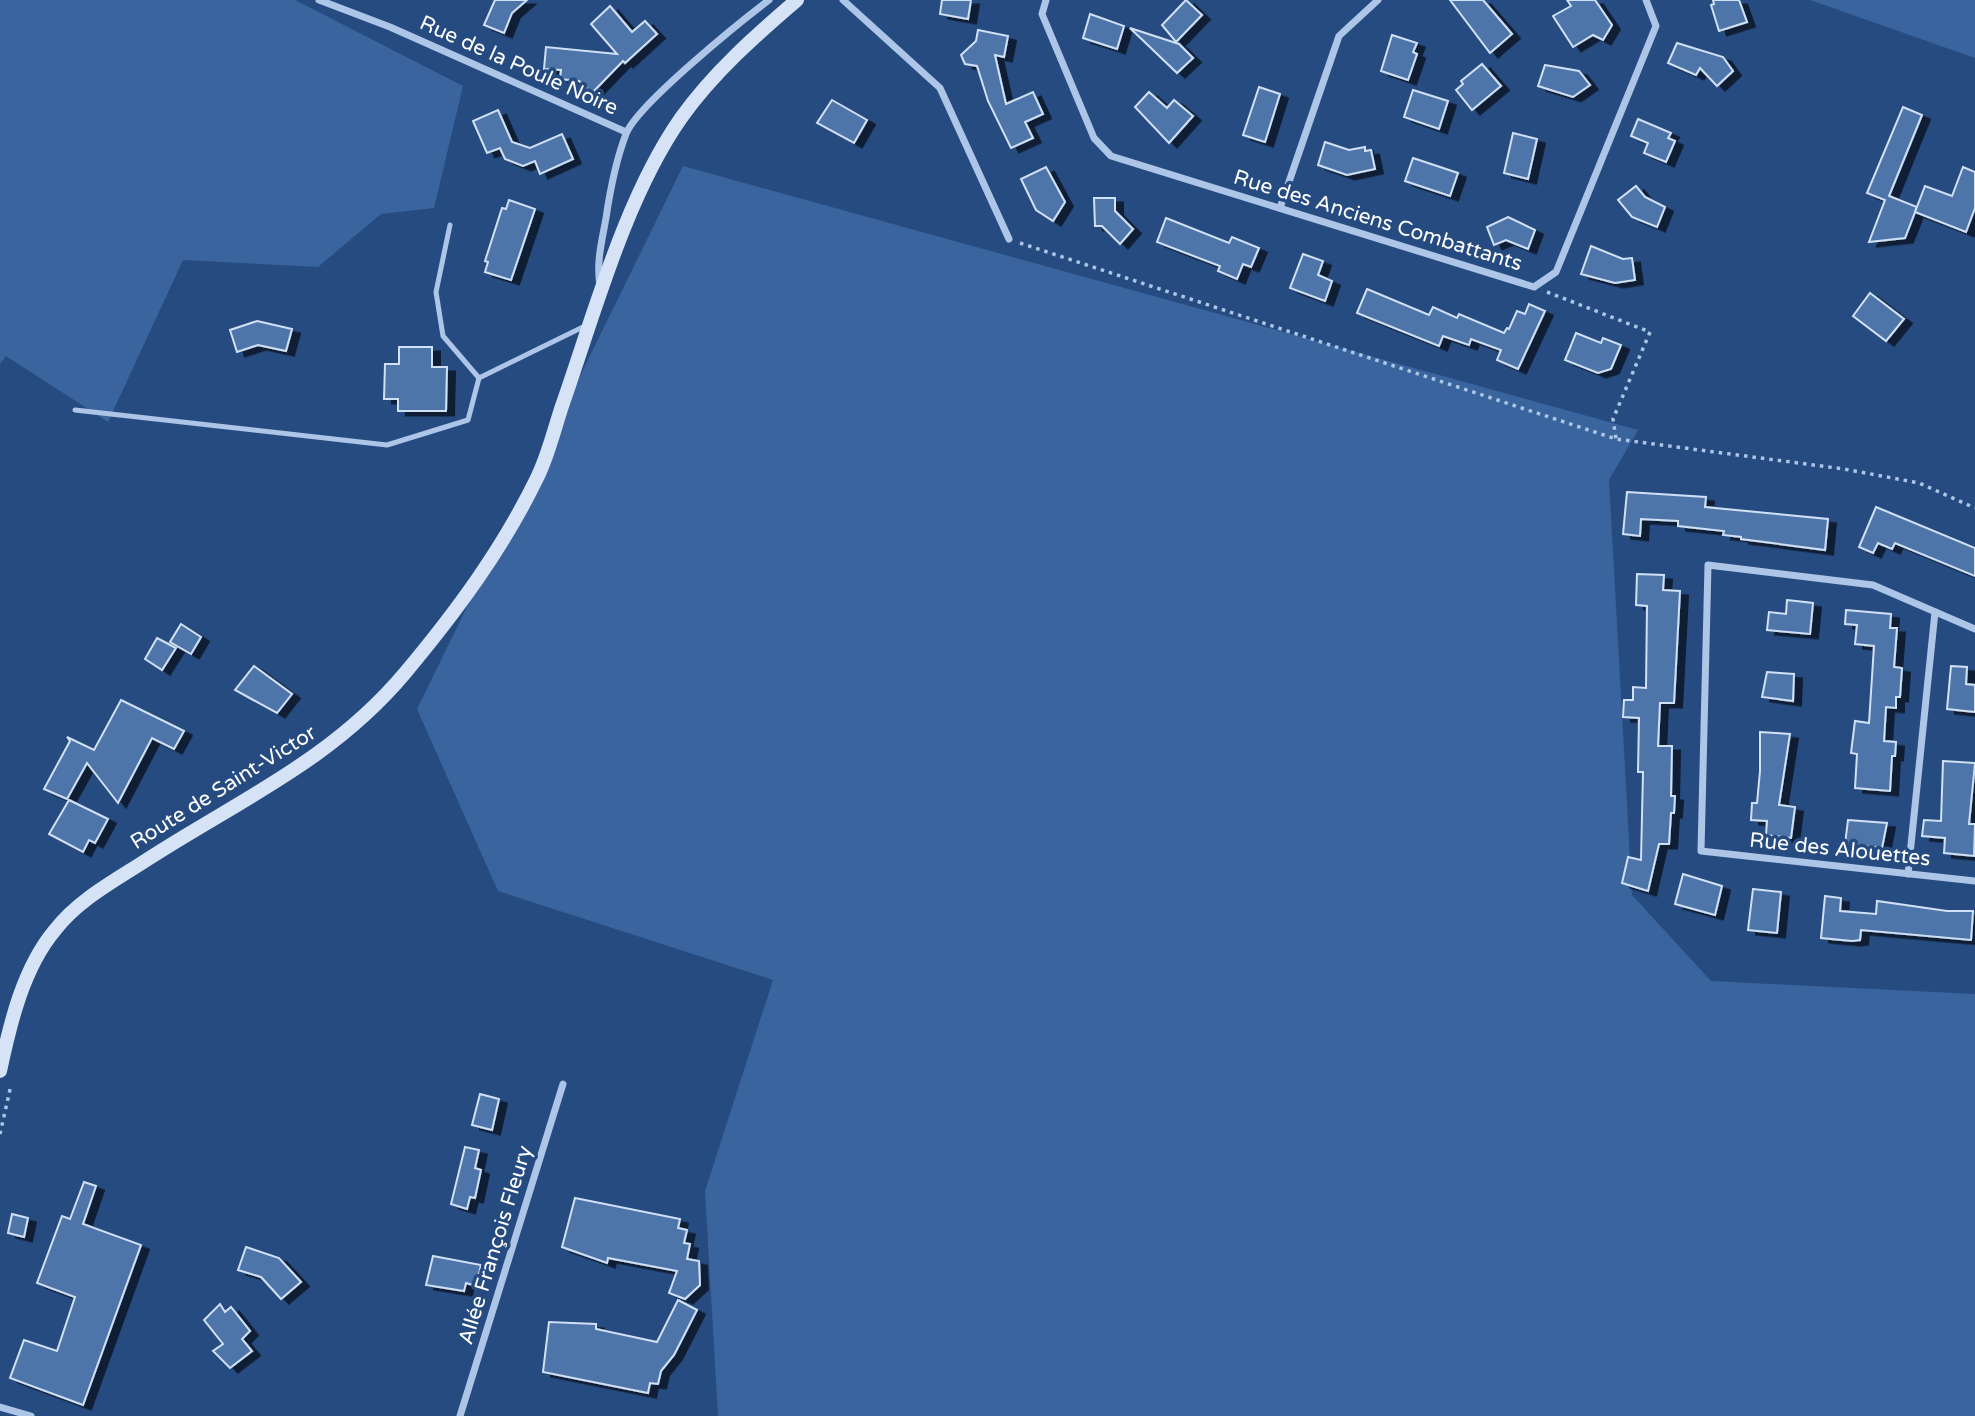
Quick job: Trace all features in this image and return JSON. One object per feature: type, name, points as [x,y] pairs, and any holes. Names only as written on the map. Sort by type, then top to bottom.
[{"type":"main road","name":"Route de Saint-Victor","points":[[0,1071],[8,1030],[27,980],[54,931],[86,899],[179,839],[307,764],[356,723],[399,680],[488,567],[538,476],[601,293],[645,184],[681,118],[734,55],[797,0]]},
{"type":"street","name":"Rue de la Poule Noire","points":[[319,0],[390,27],[626,132]]},
{"type":"street","points":[[601,293],[597,268],[608,205],[626,132],[645,109],[696,61],[769,0]]},
{"type":"street","points":[[843,0],[940,88],[1009,239]]},
{"type":"street","name":"Rue des Anciens Combattants","points":[[1046,0],[1042,14],[1094,138],[1111,156],[1534,287],[1556,272],[1656,26],[1646,0]]},
{"type":"street","points":[[1280,208],[1339,36],[1378,0]]},
{"type":"street","name":"Rue des Alouettes","points":[[1936,612],[1873,585],[1708,565],[1701,851],[1975,881]]},
{"type":"street","points":[[1908,874],[1936,612],[1975,629]]},
{"type":"street","name":"Allée François Fleury","points":[[460,1416],[563,1084]]},
{"type":"street","points":[[0,1407],[31,1416]]},
{"type":"lane","points":[[450,225],[436,292],[443,336],[478,378]]},
{"type":"lane","points":[[478,378],[591,324]]},
{"type":"lane","points":[[75,410],[387,445],[468,420],[478,378]]},
{"type":"path","points":[[1009,239],[1616,439],[1844,469],[1919,483],[1975,508]]},
{"type":"path","points":[[1534,287],[1650,332],[1613,419],[1616,439]]},
{"type":"shaded area","points":[[0,0],[295,0],[463,86],[434,208],[381,214],[318,267],[183,260],[108,422],[6,356],[0,364]]},
{"type":"shaded area","points":[[1810,0],[1975,0],[1975,58]]},
{"type":"shaded area","points":[[683,166],[1638,430],[1609,480],[1632,895],[1711,981],[1975,994],[1975,1416],[718,1416],[705,1191],[773,980],[498,891],[417,709]]},
{"type":"building","points":[[495,0],[527,0],[512,13],[504,33],[484,25]]},
{"type":"building","points":[[942,0],[971,0],[968,19],[940,14]]},
{"type":"building","points":[[1186,0],[1202,15],[1176,42],[1162,25]]},
{"type":"building","points":[[1450,0],[1483,0],[1512,34],[1490,53]]},
{"type":"building","points":[[1567,0],[1595,0],[1612,25],[1603,40],[1593,35],[1573,47],[1553,16],[1571,6]]},
{"type":"building","points":[[1713,0],[1739,0],[1747,22],[1719,31],[1711,5],[1714,4]]},
{"type":"building","points":[[610,6],[632,32],[645,21],[657,34],[625,63],[623,61],[592,93],[579,81],[560,79],[561,70],[544,69],[546,47],[617,54],[591,24]]},
{"type":"building","points":[[1090,14],[1124,26],[1117,49],[1083,38]]},
{"type":"building","points":[[1130,28],[1179,44],[1193,58],[1177,73]]},
{"type":"building","points":[[978,30],[1008,36],[1004,57],[995,55],[1006,104],[1033,92],[1043,114],[1025,122],[1033,138],[1011,148],[988,101],[977,66],[965,64],[961,55],[976,41]]},
{"type":"building","points":[[1392,35],[1417,43],[1413,52],[1417,54],[1408,80],[1381,71]]},
{"type":"building","points":[[1677,43],[1723,57],[1733,71],[1717,86],[1700,68],[1696,75],[1668,63]]},
{"type":"building","points":[[1482,64],[1501,86],[1472,110],[1456,90],[1463,84],[1461,81]]},
{"type":"building","points":[[1545,65],[1579,71],[1590,85],[1573,97],[1538,86]]},
{"type":"building","points":[[1259,87],[1280,94],[1265,142],[1243,135]]},
{"type":"building","points":[[1413,90],[1448,101],[1439,129],[1404,117]]},
{"type":"building","points":[[1149,92],[1167,108],[1174,100],[1193,116],[1169,143],[1135,107]]},
{"type":"building","points":[[832,100],[867,120],[854,143],[817,123]]},
{"type":"building","points":[[1903,107],[1922,115],[1889,196],[1917,207],[1905,238],[1869,242],[1885,200],[1867,193]]},
{"type":"building","points":[[498,110],[512,142],[530,148],[562,134],[573,159],[540,174],[535,161],[523,166],[505,159],[500,148],[487,153],[473,121]]},
{"type":"building","points":[[1638,119],[1671,133],[1668,138],[1675,141],[1666,162],[1644,153],[1648,143],[1631,136]]},
{"type":"building","points":[[1513,133],[1537,139],[1528,179],[1504,173]]},
{"type":"building","points":[[1325,142],[1349,150],[1365,147],[1365,151],[1371,150],[1375,169],[1347,175],[1318,165]]},
{"type":"building","points":[[1413,158],[1458,173],[1450,196],[1405,181]]},
{"type":"building","points":[[1046,167],[1065,202],[1053,221],[1036,210],[1021,179]]},
{"type":"building","points":[[1963,167],[1975,172],[1975,208],[1966,232],[1915,212],[1925,186],[1952,196]]},
{"type":"building","points":[[1636,186],[1645,197],[1665,207],[1657,227],[1632,217],[1618,200]]},
{"type":"building","points":[[1094,198],[1115,198],[1115,211],[1133,229],[1120,244],[1102,226],[1095,226]]},
{"type":"building","points":[[509,200],[535,209],[511,280],[485,272],[488,262],[485,261],[502,208],[506,209]]},
{"type":"building","points":[[1508,217],[1535,230],[1528,249],[1506,240],[1494,245],[1487,227]]},
{"type":"building","points":[[1166,218],[1229,243],[1232,237],[1259,248],[1251,267],[1243,264],[1237,279],[1218,271],[1220,266],[1157,242]]},
{"type":"building","points":[[1591,246],[1623,259],[1632,258],[1635,280],[1615,283],[1581,274]]},
{"type":"building","points":[[1303,254],[1323,261],[1318,275],[1332,281],[1325,301],[1290,288]]},
{"type":"building","points":[[1367,289],[1429,315],[1433,307],[1457,318],[1459,314],[1504,333],[1509,329],[1517,311],[1525,314],[1529,304],[1545,311],[1518,369],[1497,360],[1501,350],[1471,339],[1469,345],[1443,336],[1439,346],[1357,313]]},
{"type":"building","points":[[1870,293],[1904,319],[1886,341],[1853,316]]},
{"type":"building","points":[[257,321],[292,329],[286,351],[258,345],[237,352],[230,330]]},
{"type":"building","points":[[1576,333],[1601,343],[1603,338],[1621,345],[1611,369],[1598,373],[1565,360]]},
{"type":"building","points":[[399,347],[432,347],[432,367],[447,367],[446,411],[398,411],[398,399],[384,399],[385,364],[399,364]]},
{"type":"building","points":[[1627,492],[1706,497],[1705,507],[1828,519],[1825,550],[1741,539],[1723,535],[1724,531],[1678,526],[1678,521],[1641,519],[1640,536],[1623,534]]},
{"type":"building","points":[[1876,507],[1975,548],[1975,576],[1895,543],[1892,549],[1878,543],[1873,553],[1859,547]]},
{"type":"building","points":[[1637,574],[1664,575],[1663,590],[1680,591],[1674,703],[1660,703],[1658,746],[1672,746],[1671,796],[1675,796],[1674,813],[1671,813],[1669,844],[1659,844],[1648,891],[1622,883],[1628,857],[1641,860],[1643,772],[1638,772],[1639,718],[1623,717],[1624,700],[1633,700],[1633,687],[1646,688],[1647,606],[1636,605]]},
{"type":"building","points":[[1787,600],[1813,603],[1810,634],[1767,630],[1769,612],[1786,614]]},
{"type":"building","points":[[1846,610],[1891,614],[1890,628],[1897,628],[1894,667],[1902,668],[1900,697],[1896,697],[1896,708],[1886,707],[1884,741],[1896,742],[1895,756],[1892,756],[1890,791],[1855,788],[1857,754],[1851,753],[1855,721],[1869,723],[1874,646],[1855,644],[1857,625],[1845,624]]},
{"type":"building","points":[[181,624],[201,637],[191,654],[170,642]]},
{"type":"building","points":[[157,638],[176,648],[162,670],[145,659]]},
{"type":"building","points":[[254,666],[292,694],[277,713],[235,690]]},
{"type":"building","points":[[1951,666],[1967,667],[1966,684],[1975,685],[1975,712],[1947,709]]},
{"type":"building","points":[[1767,672],[1794,674],[1793,701],[1762,697]]},
{"type":"building","points":[[121,700],[184,731],[174,749],[152,738],[118,803],[87,763],[67,799],[44,789],[70,741],[67,737],[94,750]]},
{"type":"building","points":[[1760,732],[1790,734],[1779,805],[1795,807],[1791,838],[1766,835],[1767,821],[1751,820],[1752,803],[1757,803]]},
{"type":"building","points":[[1943,761],[1975,763],[1969,824],[1975,824],[1974,856],[1944,853],[1945,838],[1922,836],[1924,820],[1941,821]]},
{"type":"building","points":[[69,800],[108,819],[95,843],[89,840],[83,852],[49,834]]},
{"type":"building","points":[[1848,820],[1887,823],[1882,848],[1845,844]]},
{"type":"building","points":[[1683,874],[1722,886],[1715,915],[1675,904]]},
{"type":"building","points":[[1753,889],[1781,892],[1777,933],[1748,930]]},
{"type":"building","points":[[1825,896],[1841,898],[1840,911],[1876,914],[1877,901],[1947,911],[1973,911],[1971,940],[1861,930],[1860,940],[1821,938]]},
{"type":"building","points":[[480,1094],[499,1099],[492,1130],[472,1125]]},
{"type":"building","points":[[465,1147],[479,1150],[475,1168],[481,1170],[475,1198],[470,1197],[467,1209],[451,1204]]},
{"type":"building","points":[[84,1182],[96,1186],[83,1224],[141,1245],[83,1405],[10,1378],[24,1340],[57,1351],[75,1297],[37,1283],[62,1216],[70,1219]]},
{"type":"building","points":[[575,1198],[680,1219],[678,1228],[687,1230],[684,1243],[690,1244],[687,1259],[699,1261],[700,1285],[685,1299],[669,1293],[677,1271],[608,1258],[607,1263],[562,1247]]},
{"type":"building","points":[[12,1214],[28,1218],[24,1237],[8,1233]]},
{"type":"building","points":[[246,1247],[279,1258],[301,1282],[281,1299],[261,1277],[238,1270]]},
{"type":"building","points":[[433,1256],[481,1265],[476,1286],[466,1283],[464,1291],[426,1285]]},
{"type":"building","points":[[678,1300],[697,1310],[674,1355],[661,1371],[658,1384],[650,1383],[648,1393],[543,1372],[549,1322],[596,1324],[596,1329],[657,1342]]},
{"type":"building","points":[[220,1304],[225,1312],[231,1307],[250,1331],[242,1339],[252,1351],[230,1368],[213,1351],[223,1344],[204,1320]]}]
